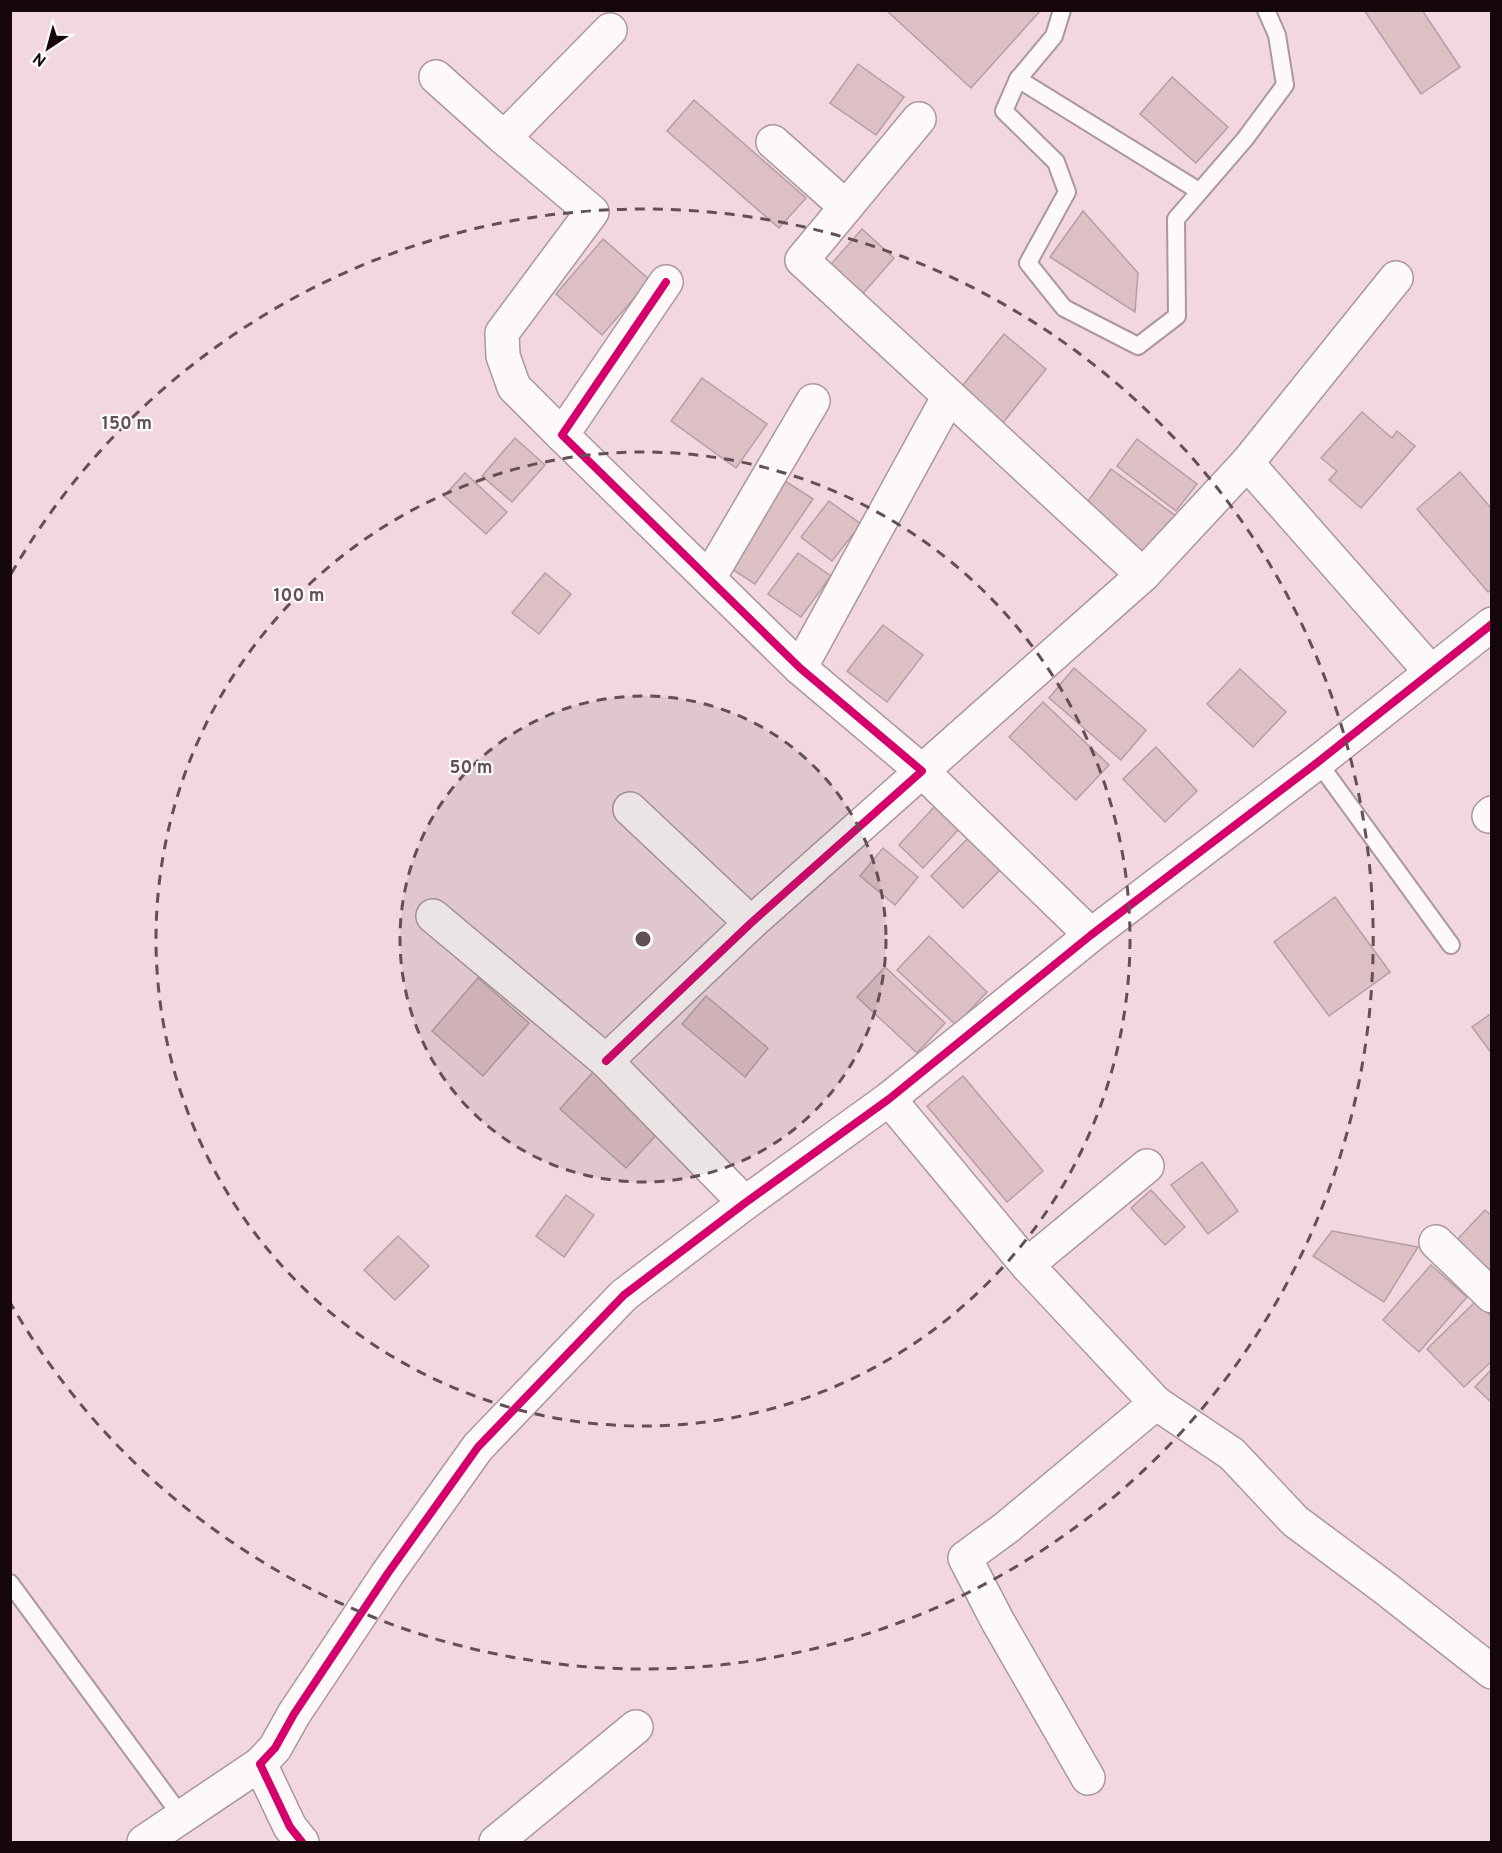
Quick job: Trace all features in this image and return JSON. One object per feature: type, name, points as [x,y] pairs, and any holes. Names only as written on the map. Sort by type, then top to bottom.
[{"type":"street","points":[[504,138],[610,30]]},
{"type":"street","points":[[436,76],[504,138],[592,212],[502,333],[502,356],[514,387],[800,668],[922,771],[1091,935]]},
{"type":"street","points":[[919,119],[802,260],[1143,574]]},
{"type":"street","points":[[773,142],[846,207]]},
{"type":"street","points":[[606,1061],[752,923],[1143,574],[1247,463],[1396,278]]},
{"type":"street","points":[[561,435],[666,282]]},
{"type":"street","points":[[800,668],[949,396]]},
{"type":"street","points":[[709,578],[813,401]]},
{"type":"street","points":[[1247,463],[1431,672]]},
{"type":"street","points":[[144,1842],[260,1764],[275,1748],[294,1714],[388,1573],[478,1447],[624,1295],[744,1203],[889,1099],[1091,935],[1318,762],[1491,624]]},
{"type":"street","points":[[630,809],[752,923]]},
{"type":"street","points":[[433,916],[606,1061],[744,1203]]},
{"type":"street","points":[[889,1099],[1027,1265],[1155,1403],[1232,1454],[1296,1521],[1491,1672]]},
{"type":"street","points":[[1027,1265],[1147,1166]]},
{"type":"street","points":[[1436,1242],[1491,1296]]},
{"type":"street","points":[[1088,1778],[997,1620],[965,1557],[1006,1528],[1155,1403]]},
{"type":"street","points":[[496,1842],[636,1727]]},
{"type":"street","points":[[260,1764],[291,1827],[302,1842]]},
{"type":"lane","points":[[1062,10],[1054,36],[1018,79],[1004,111],[1056,162],[1067,192],[1028,263],[1064,308],[1138,346],[1177,316],[1176,219],[1245,139],[1285,85],[1277,35],[1266,10]]},
{"type":"lane","points":[[1018,79],[1199,191]]},
{"type":"lane","points":[[1318,762],[1451,945]]},
{"type":"lane","points":[[10,1583],[182,1817]]},
{"type":"building","points":[[886,10],[1041,10],[971,88]]},
{"type":"building","points":[[1364,10],[1422,10],[1460,67],[1421,94]]},
{"type":"building","points":[[858,64],[904,97],[876,135],[830,103]]},
{"type":"building","points":[[1172,77],[1228,127],[1196,163],[1140,114]]},
{"type":"building","points":[[694,100],[806,198],[779,228],[667,131]]},
{"type":"building","points":[[1083,211],[1138,273],[1135,312],[1050,257]]},
{"type":"building","points":[[862,229],[894,258],[859,298],[826,270]]},
{"type":"building","points":[[603,239],[650,280],[602,335],[556,294]]},
{"type":"building","points":[[1004,334],[1046,369],[998,429],[955,395]]},
{"type":"building","points":[[702,378],[767,424],[736,468],[671,421]]},
{"type":"building","points":[[1362,412],[1392,438],[1397,431],[1415,446],[1361,508],[1329,480],[1337,471],[1321,458]]},
{"type":"building","points":[[515,438],[545,465],[512,502],[482,476]]},
{"type":"building","points":[[1137,439],[1197,484],[1176,511],[1117,466]]},
{"type":"building","points":[[1111,469],[1176,516],[1147,557],[1081,511]]},
{"type":"building","points":[[1460,472],[1492,509],[1492,589],[1488,592],[1417,509]]},
{"type":"building","points":[[465,473],[507,512],[486,534],[444,496]]},
{"type":"building","points":[[785,481],[813,499],[755,584],[727,566]]},
{"type":"building","points":[[829,501],[861,524],[832,561],[801,537]]},
{"type":"building","points":[[798,553],[831,576],[801,617],[768,594]]},
{"type":"building","points":[[545,573],[571,594],[539,634],[512,613]]},
{"type":"building","points":[[883,625],[923,655],[887,702],[847,671]]},
{"type":"building","points":[[1074,668],[1146,730],[1121,760],[1049,698]]},
{"type":"building","points":[[1240,669],[1286,712],[1253,747],[1207,704]]},
{"type":"building","points":[[1043,702],[1109,765],[1076,800],[1009,737]]},
{"type":"building","points":[[1156,747],[1197,791],[1165,822],[1123,779]]},
{"type":"building","points":[[936,805],[960,828],[923,868],[899,845]]},
{"type":"building","points":[[969,837],[1001,869],[963,908],[931,876]]},
{"type":"building","points":[[883,848],[918,877],[895,905],[860,876]]},
{"type":"building","points":[[1335,897],[1390,972],[1329,1016],[1274,942]]},
{"type":"building","points":[[929,936],[987,992],[956,1025],[897,970]]},
{"type":"building","points":[[885,967],[945,1023],[917,1053],[857,997]]},
{"type":"building","points":[[478,978],[529,1023],[483,1076],[432,1031]]},
{"type":"building","points":[[706,996],[768,1048],[745,1077],[682,1024]]},
{"type":"building","points":[[1492,1013],[1492,1054],[1472,1027]]},
{"type":"building","points":[[593,1072],[659,1132],[626,1168],[560,1109]]},
{"type":"building","points":[[963,1076],[1043,1171],[1007,1202],[927,1106]]},
{"type":"building","points":[[1202,1162],[1238,1211],[1208,1234],[1171,1185]]},
{"type":"building","points":[[1151,1190],[1185,1227],[1165,1245],[1131,1208]]},
{"type":"building","points":[[566,1195],[594,1215],[564,1257],[536,1236]]},
{"type":"building","points":[[1485,1210],[1492,1216],[1492,1286],[1454,1243]]},
{"type":"building","points":[[1332,1231],[1418,1247],[1384,1302],[1313,1256]]},
{"type":"building","points":[[398,1236],[429,1266],[395,1300],[364,1270]]},
{"type":"building","points":[[1431,1265],[1467,1297],[1419,1352],[1383,1320]]},
{"type":"building","points":[[1476,1301],[1492,1317],[1492,1361],[1464,1387],[1427,1349]]},
{"type":"building","points":[[1492,1369],[1492,1403],[1475,1387]]},
{"type":"cycle path","points":[[606,1061],[751,923],[922,771],[800,668],[562,435],[666,282]]},
{"type":"cycle path","points":[[302,1842],[290,1827],[260,1764],[275,1748],[294,1714],[388,1573],[478,1447],[624,1295],[745,1203],[889,1099],[1091,935],[1318,762],[1492,624]]}]
